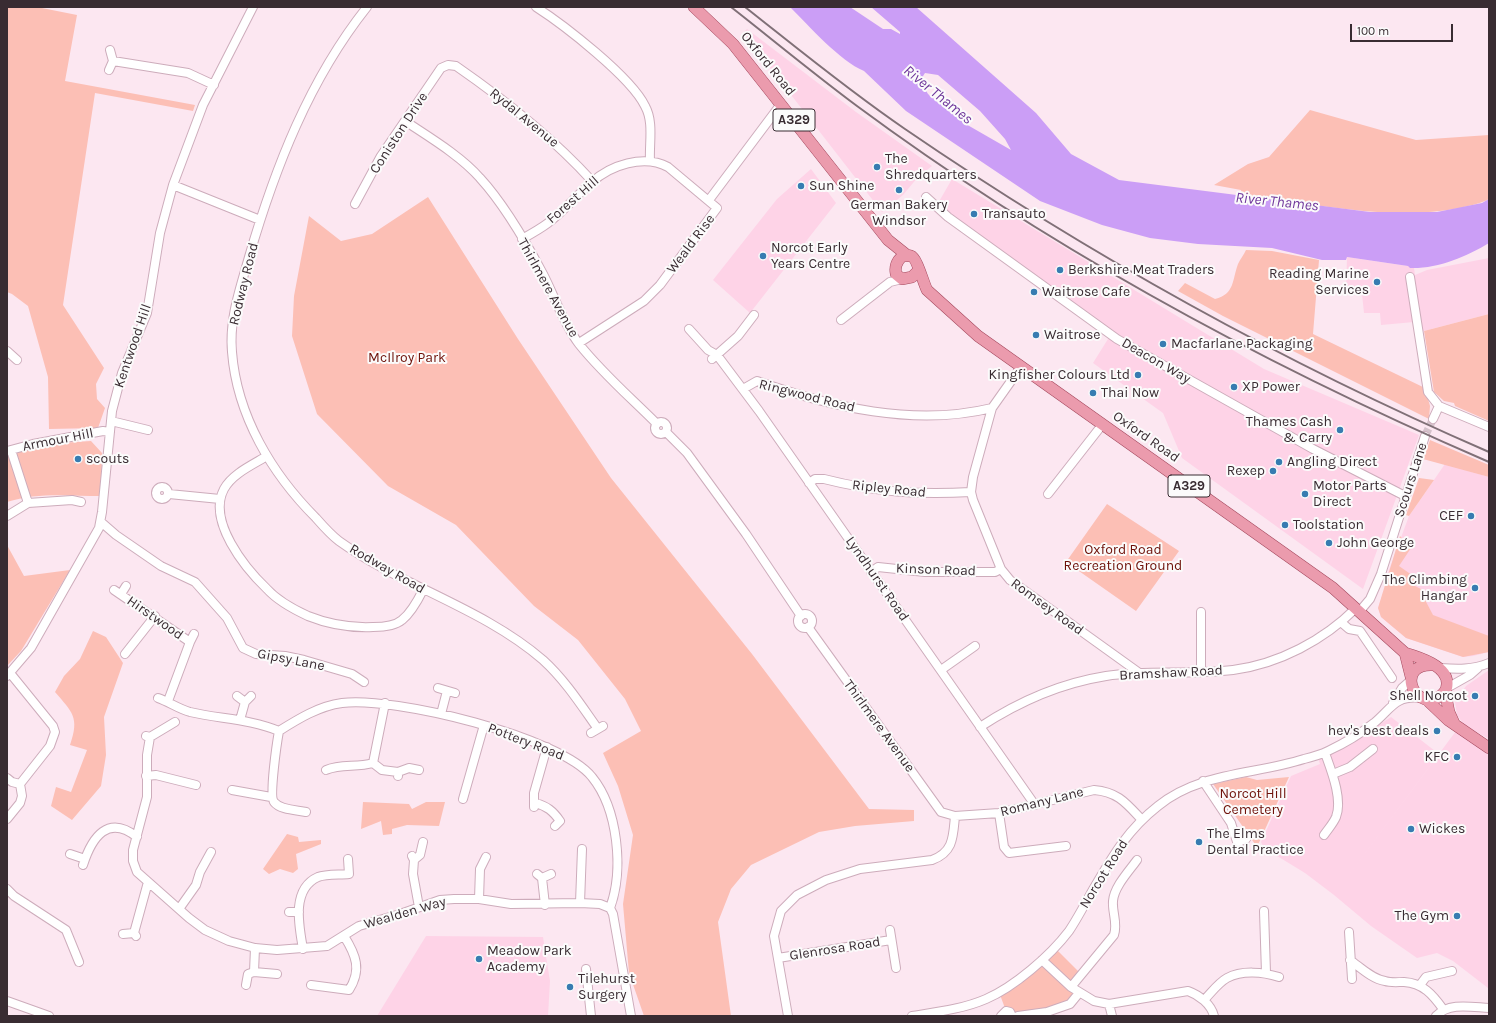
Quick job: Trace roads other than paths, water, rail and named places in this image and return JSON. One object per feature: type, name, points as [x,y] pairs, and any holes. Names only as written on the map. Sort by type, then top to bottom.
[{"type":"main road","name":"Oxford Road","points":[[694,7],[733,44],[888,240],[908,256]]},
{"type":"main road","name":"Oxford Road","points":[[888,240],[900,273],[915,285],[927,290],[978,336],[1333,588],[1405,654],[1436,666]]},
{"type":"main road","points":[[908,256],[915,258],[919,270],[914,276],[900,273],[899,260],[908,256]]},
{"type":"main road","name":"Oxford Road","points":[[919,270],[927,290]]},
{"type":"main road","points":[[1405,654],[1414,691],[1455,724],[1489,748]]},
{"type":"main road","points":[[1411,679],[1418,667],[1425,664],[1436,666],[1444,674],[1447,681],[1446,689],[1449,712],[1455,724]]},
{"type":"main road","points":[[1424,699],[1437,698],[1446,689]]},
{"type":"street","name":"Kentwood Hill","points":[[9,674],[27,654],[35,641],[101,522],[111,421],[122,373],[147,313],[160,233],[173,185],[186,149],[214,85],[253,7]]},
{"type":"street","name":"Rodway Road","points":[[367,7],[355,22],[321,77],[295,128],[274,178],[260,220],[232,320],[232,352],[235,378],[245,410],[267,456],[298,500],[337,539],[379,567],[486,621],[512,636],[543,660],[566,683],[597,729]]},
{"type":"street","points":[[536,7],[583,43],[631,85],[645,106],[650,118],[650,160],[659,162],[668,167],[709,200]]},
{"type":"street","points":[[108,70],[113,61],[110,50]]},
{"type":"street","points":[[113,61],[188,73],[214,85]]},
{"type":"street","name":"Coniston Drive","points":[[355,204],[381,156],[441,68],[448,65]]},
{"type":"street","name":"Rydal Avenue","points":[[448,65],[456,66],[499,96],[559,146],[592,181]]},
{"type":"street","name":"Weald Rise","points":[[579,343],[644,300],[660,285],[716,211],[715,205],[709,200],[781,104]]},
{"type":"street","name":"Thirlmere Avenue","points":[[405,121],[441,145],[479,177],[506,213],[543,273],[570,330],[579,343],[592,359],[657,424],[660,422],[665,424],[667,427],[666,432],[687,453],[746,534],[801,616],[807,615],[810,617],[812,621],[808,627],[934,803],[941,812],[956,816]]},
{"type":"street","name":"Forest Hill","points":[[522,240],[548,224],[592,181],[613,169],[637,161],[650,160]]},
{"type":"street","points":[[173,185],[260,220]]},
{"type":"street","name":"Deacon Way","points":[[926,197],[954,222],[1117,339],[1307,445],[1405,496]]},
{"type":"street","points":[[842,320],[900,273]]},
{"type":"street","points":[[1410,277],[1428,392],[1438,406],[1489,427]]},
{"type":"street","points":[[714,357],[738,336],[754,315]]},
{"type":"street","name":"Lyndhurst Road","points":[[689,329],[743,389],[1034,805]]},
{"type":"street","points":[[7,351],[17,360]]},
{"type":"street","name":"Romsey Road","points":[[1021,366],[992,408],[973,477],[971,492],[973,500],[1002,569],[1010,580],[1138,672]]},
{"type":"street","name":"Ringwood Road","points":[[743,389],[757,381],[832,404],[890,414],[932,416],[969,414],[992,408]]},
{"type":"street","points":[[1433,419],[1438,406]]},
{"type":"street","points":[[111,421],[148,430]]},
{"type":"street","points":[[1048,494],[1102,425]]},
{"type":"street","name":"Armour Hill","points":[[9,450],[103,431],[110,432]]},
{"type":"street","name":"Scours Lane","points":[[1357,610],[1370,599],[1381,574],[1425,436]]},
{"type":"street","points":[[9,450],[28,503]]},
{"type":"street","points":[[267,456],[228,482],[220,499],[220,517],[235,551],[248,569],[268,591],[307,615],[333,624],[361,627],[387,626],[402,621],[423,590]]},
{"type":"street","name":"Ripley Road","points":[[809,483],[815,479],[824,479],[886,492],[930,494],[971,492]]},
{"type":"street","points":[[169,494],[220,499]]},
{"type":"street","points":[[7,516],[28,503],[58,500],[72,500],[81,502]]},
{"type":"street","name":"Gipsy Lane","points":[[101,522],[116,535],[161,566],[195,582],[227,618],[243,648],[256,654],[285,656],[304,660],[352,674],[364,682]]},
{"type":"street","name":"Kinson Road","points":[[871,572],[878,567],[925,572],[995,572],[1002,569]]},
{"type":"street","name":"Hirstwood","points":[[126,586],[118,592],[155,616],[190,642]]},
{"type":"street","name":"Bramshaw Road","points":[[980,726],[1016,705],[1061,688],[1105,676],[1138,672],[1234,670],[1265,662],[1309,644],[1342,623],[1357,610]]},
{"type":"street","points":[[1201,612],[1201,671]]},
{"type":"street","points":[[125,654],[155,616]]},
{"type":"street","points":[[1342,623],[1349,629],[1360,632],[1392,678]]},
{"type":"street","name":"Hirstwood","points":[[168,701],[194,634]]},
{"type":"street","points":[[941,670],[975,646]]},
{"type":"street","points":[[1436,666],[1460,670],[1478,668],[1489,664]]},
{"type":"street","points":[[1446,689],[1470,675],[1478,668]]},
{"type":"street","points":[[7,819],[20,803],[22,796],[20,784],[50,746],[55,732],[53,726],[9,674]]},
{"type":"street","name":"Norcot Road","points":[[912,1016],[964,1007],[985,999],[999,992],[1042,960],[1055,948],[1069,931],[1120,844],[1158,805],[1181,791],[1228,774],[1262,770],[1325,753],[1374,724],[1392,705],[1402,688],[1411,679]]},
{"type":"street","points":[[438,688],[456,693]]},
{"type":"street","points":[[441,714],[447,691]]},
{"type":"street","points":[[237,696],[248,699],[240,720]]},
{"type":"street","name":"Norcot Road","points":[[1392,705],[1409,697],[1424,699]]},
{"type":"street","points":[[158,698],[168,701],[188,711],[264,725],[279,731],[274,758],[274,778],[271,797],[274,803],[293,813],[306,812]]},
{"type":"street","name":"Pottery Road","points":[[279,731],[302,717],[322,708],[341,703],[385,703],[409,706],[484,726],[547,747],[574,760],[592,776],[601,790],[608,806],[616,840],[616,883],[610,908],[613,914],[630,1016]]},
{"type":"street","points":[[372,763],[385,703]]},
{"type":"street","name":"Wealden Way","points":[[175,722],[148,736],[146,776],[147,797],[133,850],[133,861],[137,872],[179,909],[205,930],[229,941],[255,948],[277,950],[327,946],[359,926],[440,900],[479,899],[511,904],[580,903],[600,904],[610,908]]},
{"type":"street","points":[[463,799],[484,726]]},
{"type":"street","points":[[547,747],[534,793],[535,805],[548,808],[555,813],[560,821],[555,826]]},
{"type":"street","points":[[1333,774],[1350,767],[1373,748]]},
{"type":"street","points":[[1324,835],[1336,816],[1336,790],[1333,774],[1325,753]]},
{"type":"street","points":[[326,770],[336,766],[360,767],[372,763]]},
{"type":"street","points":[[372,763],[382,770],[398,774],[409,768],[419,770]]},
{"type":"street","points":[[146,776],[156,775],[196,785]]},
{"type":"street","points":[[7,778],[12,782],[20,784]]},
{"type":"street","points":[[1203,782],[1231,824],[1241,844]]},
{"type":"street","points":[[232,790],[271,797]]},
{"type":"street","name":"Romany Lane","points":[[956,816],[999,813],[1088,790],[1106,791],[1123,800],[1142,820]]},
{"type":"street","points":[[999,813],[1004,847],[1009,853],[1066,846]]},
{"type":"street","points":[[788,1016],[774,936],[781,911],[797,894],[826,880],[860,869],[932,860],[942,857],[948,850],[953,838],[956,816]]},
{"type":"street","points":[[70,854],[84,862],[94,842],[103,830],[110,827],[128,830],[137,837]]},
{"type":"street","points":[[419,907],[413,874],[413,858],[420,855],[423,842]]},
{"type":"street","points":[[179,909],[196,885],[200,872],[211,852]]},
{"type":"street","points":[[580,854],[580,903]]},
{"type":"street","points":[[479,899],[480,869],[486,857]]},
{"type":"street","points":[[303,949],[299,912],[302,894],[308,884],[318,877],[349,874],[348,858]]},
{"type":"street","points":[[1071,987],[1114,935],[1116,928],[1112,902],[1114,894],[1137,860]]},
{"type":"street","points":[[545,904],[539,876],[551,874]]},
{"type":"street","points":[[123,934],[135,934],[148,882]]},
{"type":"street","points":[[7,889],[14,896],[66,930],[79,962]]},
{"type":"street","points":[[1264,911],[1266,973]]},
{"type":"street","points":[[289,912],[299,912]]},
{"type":"street","name":"Glenrosa Road","points":[[890,930],[896,968]]},
{"type":"street","points":[[1349,932],[1352,979]]},
{"type":"street","points":[[311,985],[350,993],[356,979],[355,957],[344,936]]},
{"type":"street","name":"Glenrosa Road","points":[[778,958],[891,940]]},
{"type":"street","points":[[254,972],[255,948]]},
{"type":"street","points":[[1042,960],[1071,987],[1094,1001],[1113,1003],[1188,991],[1196,994],[1204,1000],[1212,1010],[1214,1016]]},
{"type":"street","points":[[1350,960],[1373,977],[1385,982],[1406,982],[1420,986],[1432,994],[1443,1009]]},
{"type":"street","points":[[586,969],[591,1016]]},
{"type":"street","points":[[1420,986],[1426,977],[1452,970]]},
{"type":"street","points":[[246,986],[248,974],[254,972],[278,974]]},
{"type":"street","points":[[1204,1000],[1227,978],[1240,974],[1266,973],[1279,977]]},
{"type":"street","points":[[1018,1016],[1047,1012],[1070,1004],[1079,993]]},
{"type":"street","points":[[7,1001],[43,1015]]},
{"type":"street","points":[[1112,1016],[1113,1003]]},
{"type":"street","points":[[1436,1016],[1443,1009],[1460,1006],[1489,1008]]},
{"type":"street","points":[[1001,1016],[1006,1011],[1010,1012],[1012,1016]]},
{"type":"water","name":"River Thames","points":[[790,7],[850,7],[883,29],[891,29],[900,34],[900,32],[871,7],[916,7],[1036,113],[1071,154],[1119,180],[1370,212],[1437,212],[1482,203],[1489,199],[1489,243],[1471,253],[1451,261],[1420,268],[1410,268],[1408,266],[1347,257],[1346,260],[1322,260],[1272,248],[1198,244],[1150,238],[1102,225],[1040,201],[906,111],[864,71],[835,51]],"holes":[[[925,73],[938,75],[980,111],[1005,139],[1011,150],[964,123],[928,94],[924,87],[923,76]]]},
{"type":"tunnel","points":[[1425,436],[1433,419]]},
{"type":"railway","points":[[731,7],[857,106],[1006,209],[1084,256],[1163,302],[1243,345],[1325,386],[1489,462]]},
{"type":"railway","points":[[745,7],[843,85],[884,115],[1045,220],[1189,304],[1263,344],[1337,382],[1489,452]]},
{"type":"place","name":"The Shredquarters","points":[[877,167]]},
{"type":"place","name":"Sun Shine","points":[[801,186]]},
{"type":"place","name":"German Bakery Windsor","points":[[899,190]]},
{"type":"place","name":"Transauto","points":[[974,214]]},
{"type":"place","name":"Norcot Early Years Centre","points":[[763,256]]},
{"type":"place","name":"Berkshire Meat Traders","points":[[1060,270]]},
{"type":"place","name":"Reading Marine Services","points":[[1377,282]]},
{"type":"place","name":"Waitrose Cafe","points":[[1034,292]]},
{"type":"place","name":"Waitrose","points":[[1036,335]]},
{"type":"place","name":"Macfarlane Packaging","points":[[1163,344]]},
{"type":"place","name":"Kingfisher Colours Ltd","points":[[1138,375]]},
{"type":"place","name":"XP Power","points":[[1234,387]]},
{"type":"place","name":"Thai Now","points":[[1093,393]]},
{"type":"place","name":"Thames Cash & Carry","points":[[1340,430]]},
{"type":"place","name":"scouts","points":[[78,459]]},
{"type":"place","name":"Angling Direct","points":[[1279,462]]},
{"type":"place","name":"Rexep","points":[[1273,471]]},
{"type":"place","name":"Motor Parts Direct","points":[[1305,494]]},
{"type":"place","name":"CEF","points":[[1471,516]]},
{"type":"place","name":"Toolstation","points":[[1285,525]]},
{"type":"place","name":"John George","points":[[1329,543]]},
{"type":"place","name":"The Climbing Hangar","points":[[1475,588]]},
{"type":"place","name":"Shell Norcot","points":[[1475,696]]},
{"type":"place","name":"hev's best deals","points":[[1437,731]]},
{"type":"place","name":"KFC","points":[[1457,757]]},
{"type":"place","name":"Wickes","points":[[1411,829]]},
{"type":"place","name":"The Elms Dental Practice","points":[[1199,842]]},
{"type":"place","name":"The Gym","points":[[1457,916]]},
{"type":"place","name":"Meadow Park Academy","points":[[479,959]]},
{"type":"place","name":"Tilehurst Surgery","points":[[570,987]]},
{"type":"park label","name":"McIlroy Park","points":[[407,358]]},
{"type":"park label","name":"Oxford Road Recreation Ground","points":[[1123,558]]},
{"type":"park label","name":"Norcot Hill Cemetery","points":[[1253,802]]}]
